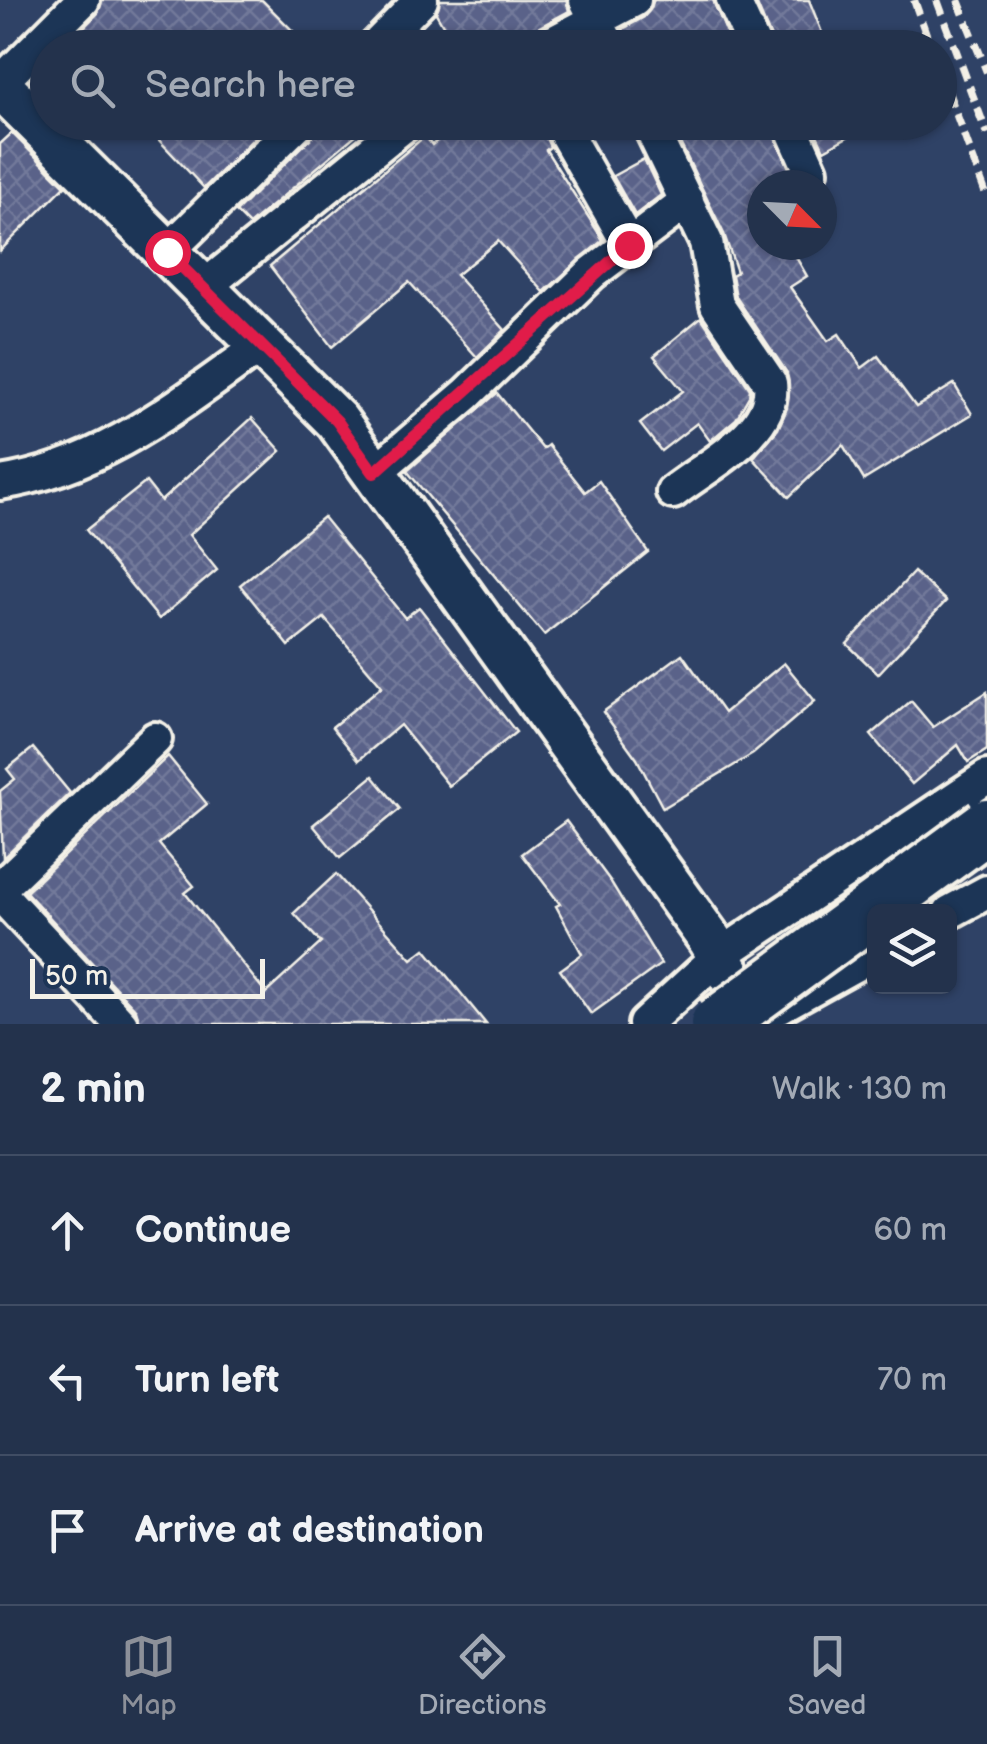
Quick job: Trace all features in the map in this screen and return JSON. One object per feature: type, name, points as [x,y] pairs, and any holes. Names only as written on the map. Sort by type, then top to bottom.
[{"type":"main road","points":[[743,1024],[987,826]]},
{"type":"street","points":[[54,30],[84,0]]},
{"type":"street","points":[[392,30],[421,0]]},
{"type":"street","points":[[598,23],[634,0]]},
{"type":"street","points":[[733,0],[747,30]]},
{"type":"street","points":[[30,55],[0,85],[30,115]]},
{"type":"street","points":[[55,140],[337,421],[719,956],[743,1024],[867,958]]},
{"type":"street","points":[[167,252],[281,140]]},
{"type":"street","points":[[203,288],[386,140]]},
{"type":"street","points":[[570,140],[629,245]]},
{"type":"street","points":[[657,140],[706,242],[717,305],[770,383],[772,396],[768,412],[755,429],[673,492]]},
{"type":"street","points":[[797,140],[811,170]]},
{"type":"street","points":[[374,473],[629,245],[687,201]]},
{"type":"street","points":[[0,483],[56,472],[133,437],[261,346]]},
{"type":"street","points":[[121,1024],[0,891],[156,738]]},
{"type":"street","points":[[644,1024],[719,956],[987,778]]},
{"type":"street","points":[[957,908],[987,892]]},
{"type":"building","points":[[102,0],[262,0],[292,30],[81,30],[98,13]]},
{"type":"building","points":[[440,0],[566,0],[569,11],[534,30],[446,30],[436,13]]},
{"type":"building","points":[[654,0],[713,0],[726,30],[623,30],[644,17]]},
{"type":"building","points":[[755,0],[809,0],[821,30],[768,30]]},
{"type":"building","points":[[12,133],[65,186],[0,251],[0,144]]},
{"type":"building","points":[[159,140],[252,140],[204,188]]},
{"type":"building","points":[[309,140],[350,140],[249,225],[236,212]]},
{"type":"building","points":[[420,140],[428,140],[432,145],[438,140],[547,140],[550,147],[546,150],[603,240],[544,292],[498,241],[456,275],[505,330],[477,357],[409,282],[332,347],[270,266]]},
{"type":"building","points":[[679,140],[777,140],[790,170],[747,170],[747,260],[798,260],[807,276],[790,287],[828,341],[839,334],[862,368],[878,356],[916,407],[954,384],[972,414],[864,480],[843,445],[789,497],[753,458],[778,429],[787,408],[787,373],[736,297],[732,275],[737,272],[724,234]]},
{"type":"building","points":[[819,140],[842,140],[824,150]]},
{"type":"building","points":[[644,159],[661,195],[635,215],[613,176]]},
{"type":"building","points":[[701,317],[750,389],[749,396],[736,419],[710,441],[697,423],[661,451],[640,424],[683,391],[654,356]]},
{"type":"building","points":[[497,393],[543,449],[548,445],[585,492],[599,481],[648,552],[544,635],[407,471]]},
{"type":"building","points":[[252,418],[281,451],[189,535],[217,570],[159,619],[86,530],[146,482],[161,501]]},
{"type":"building","points":[[323,517],[405,618],[419,607],[516,732],[449,786],[400,725],[359,760],[332,727],[382,686],[324,618],[289,646],[240,585]]},
{"type":"building","points":[[914,572],[946,601],[878,674],[847,644]]},
{"type":"building","points":[[682,654],[724,713],[784,663],[815,701],[753,754],[663,808],[637,759],[603,712]]},
{"type":"building","points":[[987,692],[987,750],[968,762],[958,745],[912,784],[871,735],[911,701],[933,727]]},
{"type":"building","points":[[33,748],[70,793],[3,858],[0,791],[15,779],[7,769]]},
{"type":"building","points":[[168,756],[207,804],[159,844],[194,886],[185,893],[266,993],[321,943],[294,913],[336,874],[412,959],[425,949],[486,1024],[140,1024],[136,1010],[26,892]]},
{"type":"building","points":[[373,776],[400,809],[340,858],[313,825]]},
{"type":"building","points":[[566,821],[611,882],[661,964],[591,1014],[560,970],[582,954],[556,906],[560,904],[522,854]]},
{"type":"railway","points":[[914,0],[925,30]]},
{"type":"railway","points":[[937,0],[948,30]]},
{"type":"railway","points":[[958,0],[987,72]]},
{"type":"railway","points":[[957,54],[987,134]]},
{"type":"railway","points":[[957,116],[987,197]]},
{"type":"route","points":[[167,252],[337,421],[374,473],[468,394],[592,273],[629,245]]}]
